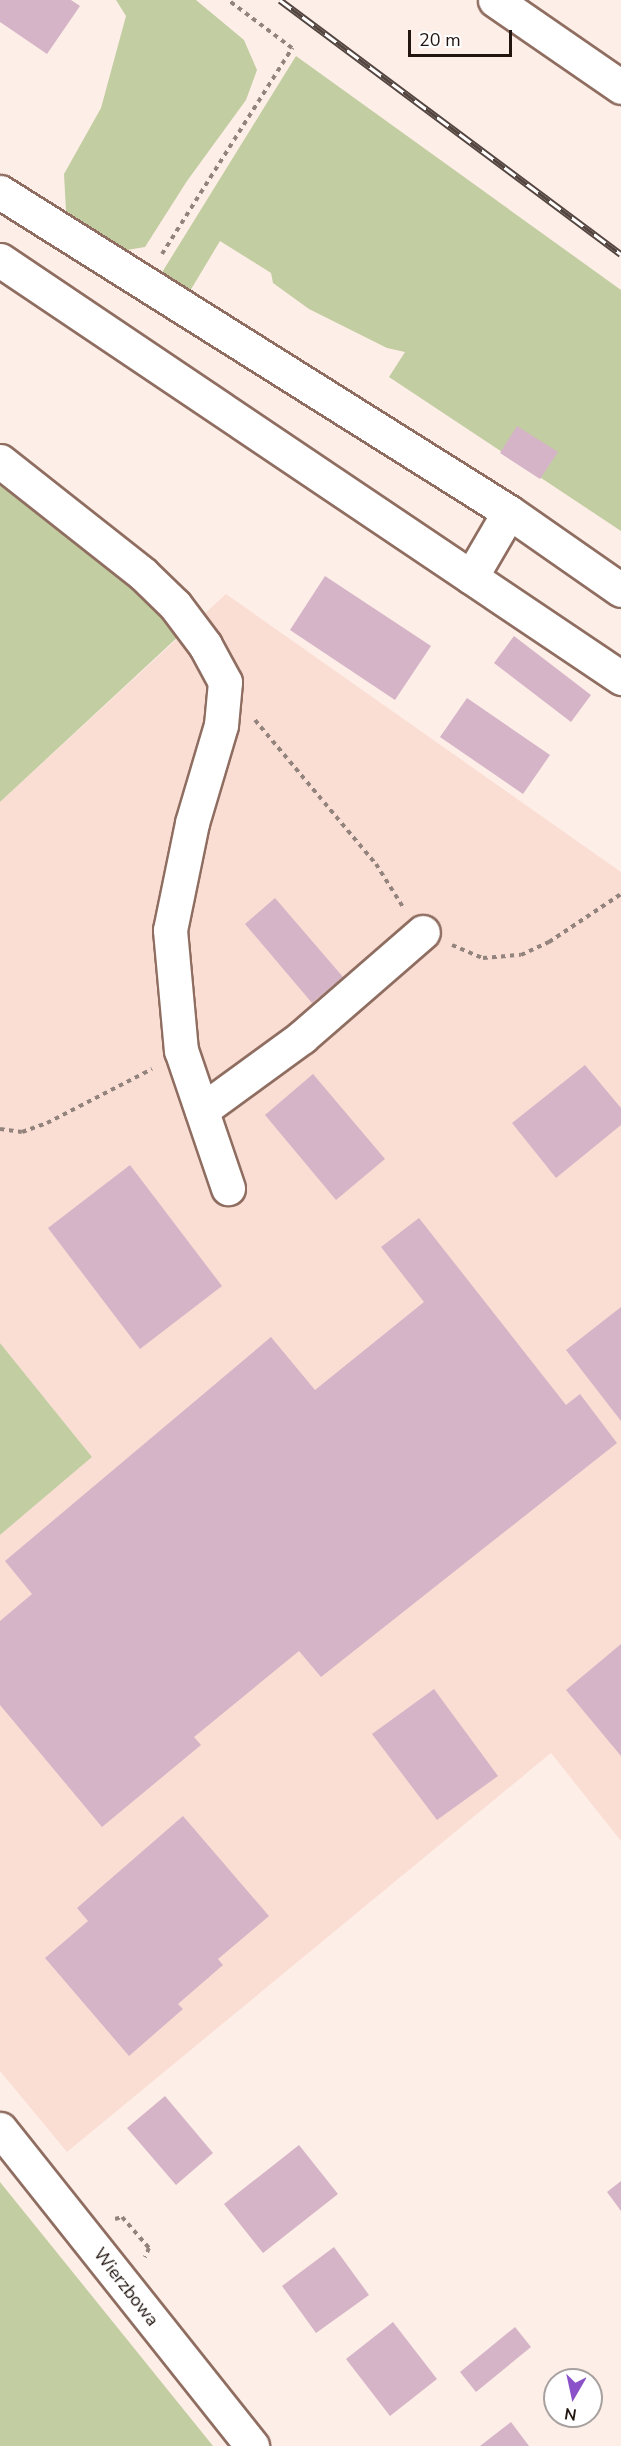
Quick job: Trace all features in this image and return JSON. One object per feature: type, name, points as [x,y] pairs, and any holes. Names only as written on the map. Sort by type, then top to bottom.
[{"type":"street","points":[[495,0],[621,87]]},
{"type":"street","points":[[0,192],[509,512],[621,590]]},
{"type":"street","points":[[0,260],[621,678]]},
{"type":"street","points":[[0,461],[143,574],[175,605],[205,645],[225,682],[221,725],[192,823],[170,930],[181,1050],[228,1188]]},
{"type":"street","points":[[471,577],[509,512]]},
{"type":"street","points":[[202,1110],[302,1037],[423,932]]},
{"type":"street","name":"Wierzbowa","points":[[0,2129],[252,2446]]},
{"type":"path","points":[[144,282],[292,48],[228,0]]},
{"type":"path","points":[[225,682],[376,864],[423,932],[483,958],[521,955],[549,942],[621,894]]},
{"type":"path","points":[[0,1129],[22,1132],[47,1123],[134,1080],[181,1050]]},
{"type":"shaded area","points":[[226,594],[621,872],[621,1841],[551,1753],[67,2152],[0,2071],[0,1535],[92,1457],[0,1343],[0,802]]},
{"type":"green space","points":[[116,0],[196,0],[244,40],[257,70],[246,100],[187,181],[145,247],[127,250],[66,211],[64,174],[101,108],[126,16]]},
{"type":"green space","points":[[296,56],[621,290],[621,531],[389,377],[405,352],[387,348],[309,309],[273,283],[271,273],[220,241],[190,291],[161,274]]},
{"type":"green space","points":[[0,477],[143,585],[181,634],[0,802]]},
{"type":"green space","points":[[0,1343],[92,1457],[0,1535]]},
{"type":"green space","points":[[0,2182],[213,2446],[0,2446]]},
{"type":"building","points":[[0,0],[71,0],[80,6],[47,54],[0,22]]},
{"type":"building","points":[[517,426],[558,452],[540,479],[500,453]]},
{"type":"building","points":[[325,576],[431,646],[395,700],[290,630]]},
{"type":"building","points":[[514,636],[591,695],[571,722],[494,663]]},
{"type":"building","points":[[467,698],[550,755],[523,794],[440,737]]},
{"type":"building","points":[[275,898],[343,977],[312,1003],[245,924]]},
{"type":"building","points":[[585,1065],[621,1108],[621,1125],[556,1178],[512,1123]]},
{"type":"building","points":[[313,1074],[385,1159],[336,1200],[265,1115]]},
{"type":"building","points":[[130,1165],[222,1286],[140,1349],[48,1228]]},
{"type":"building","points":[[419,1218],[566,1405],[580,1394],[617,1443],[321,1677],[299,1651],[194,1737],[201,1745],[102,1827],[0,1705],[0,1621],[32,1594],[5,1561],[271,1337],[315,1390],[424,1302],[381,1247]]},
{"type":"building","points":[[621,1307],[621,1421],[566,1350]]},
{"type":"building","points":[[621,1644],[621,1756],[566,1690]]},
{"type":"building","points":[[434,1689],[498,1776],[437,1820],[372,1734]]},
{"type":"building","points":[[183,1816],[269,1916],[218,1959],[223,1965],[178,2004],[183,2009],[129,2056],[45,1958],[88,1921],[77,1908]]},
{"type":"building","points":[[165,2096],[213,2153],[176,2185],[127,2128]]},
{"type":"building","points":[[299,2145],[338,2194],[263,2253],[224,2204]]},
{"type":"building","points":[[621,2181],[621,2211],[607,2192]]},
{"type":"building","points":[[334,2247],[369,2295],[316,2333],[282,2286]]},
{"type":"building","points":[[393,2322],[437,2379],[390,2416],[346,2359]]},
{"type":"building","points":[[515,2327],[531,2347],[476,2392],[460,2372]]},
{"type":"building","points":[[511,2422],[529,2446],[480,2446]]},
{"type":"railway","points":[[280,0],[621,254]]}]
